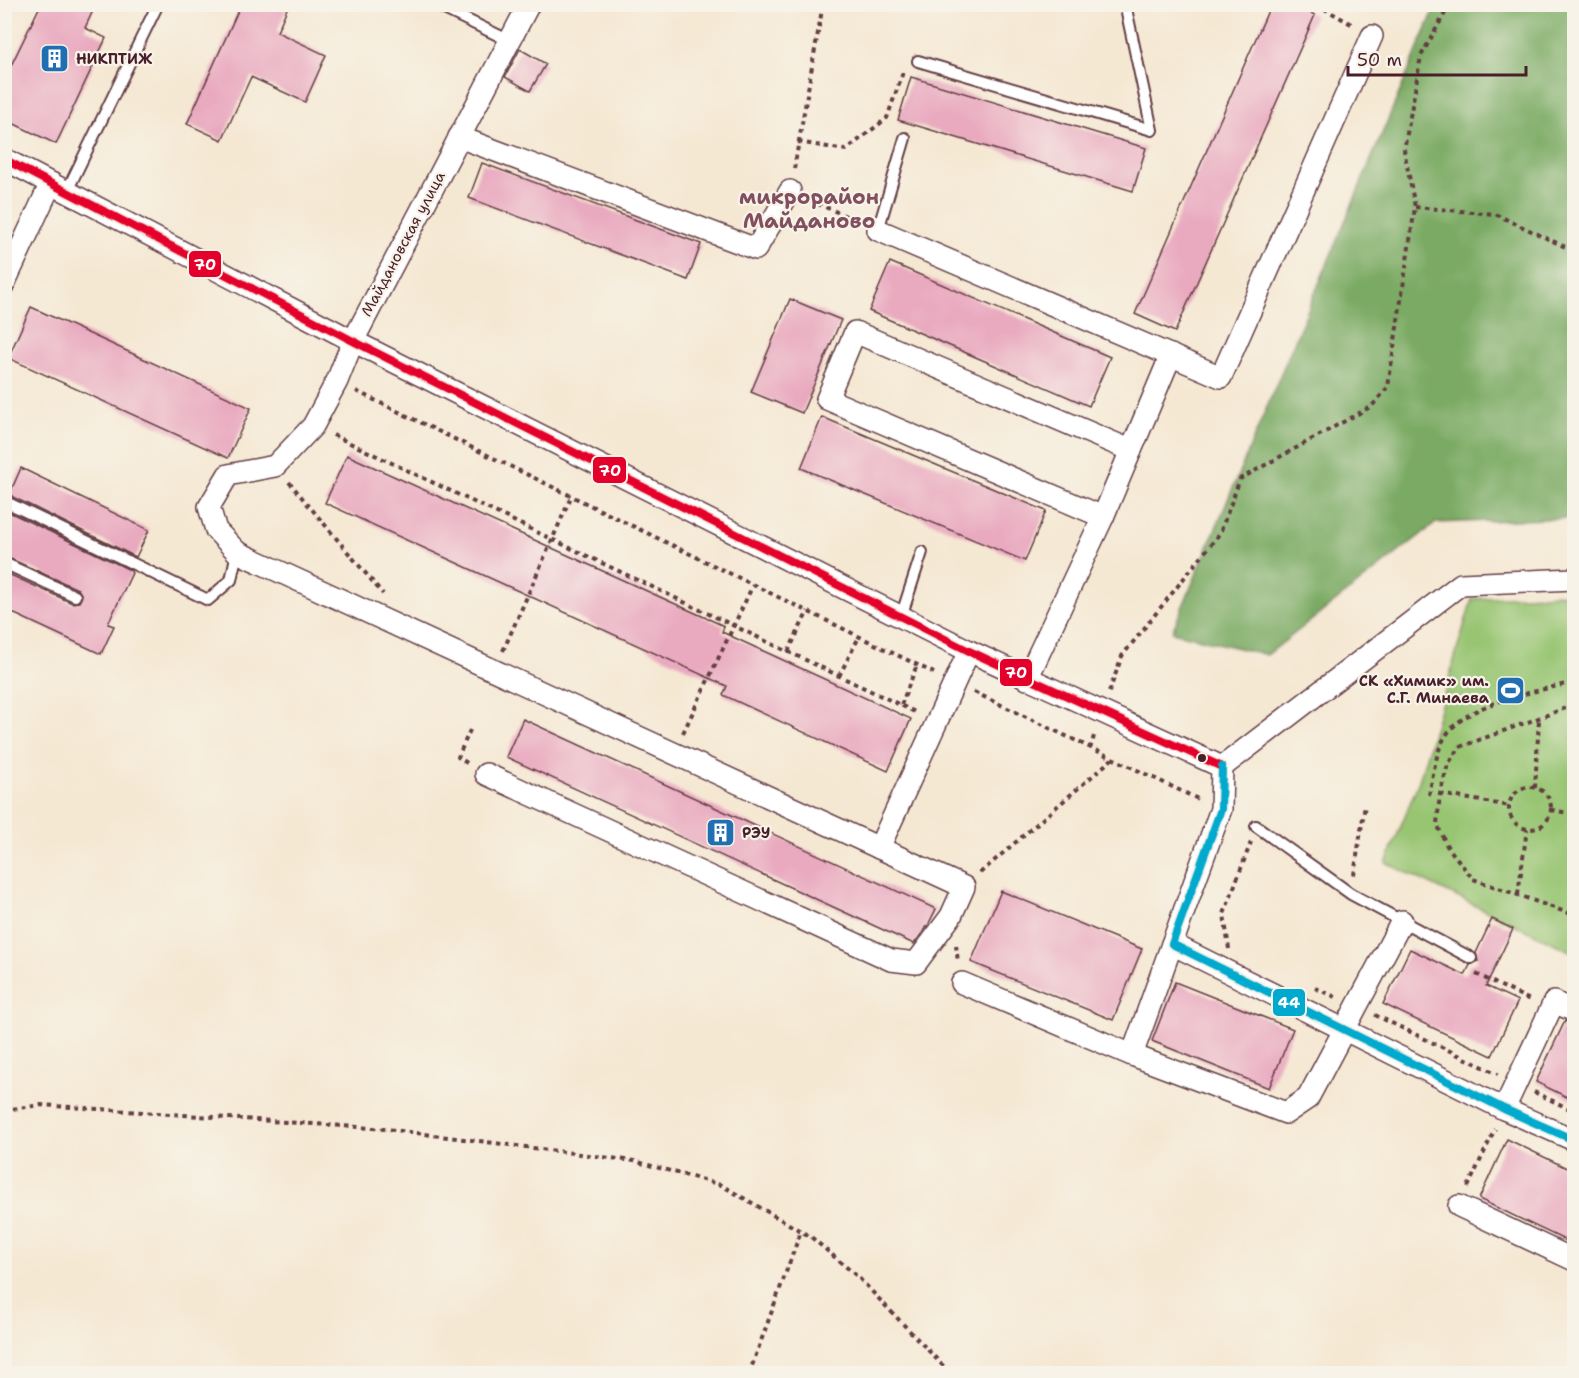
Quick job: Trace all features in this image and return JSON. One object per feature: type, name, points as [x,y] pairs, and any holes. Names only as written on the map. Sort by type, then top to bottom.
[{"type":"street","name":"Майдановская улица","points":[[275,466],[313,426],[337,381],[353,341],[529,4]]},
{"type":"street","points":[[878,230],[1221,377],[1372,36]]},
{"type":"street","points":[[459,137],[756,249],[790,191]]},
{"type":"street","points":[[4,159],[353,341],[969,651],[1222,767]]},
{"type":"street","points":[[4,284],[59,187]]},
{"type":"street","points":[[1103,516],[827,399],[855,332],[1130,450]]},
{"type":"street","points":[[1027,679],[1103,516],[1171,356]]},
{"type":"street","points":[[275,466],[228,475],[209,507],[216,530],[237,552],[964,887],[951,916],[916,963],[891,960],[486,774]]},
{"type":"street","points":[[1222,767],[1461,584],[1575,579]]},
{"type":"street","points":[[879,848],[969,651]]},
{"type":"street","points":[[1132,1055],[1221,809],[1222,767]]},
{"type":"street","points":[[962,983],[1132,1055],[1286,1113],[1308,1098],[1342,1029],[1402,921]]},
{"type":"street","points":[[1172,944],[1504,1109],[1575,1140]]},
{"type":"street","points":[[1504,1109],[1554,1002],[1575,1011]]},
{"type":"street","points":[[1459,1206],[1575,1260]]},
{"type":"lane","points":[[59,187],[158,4]]},
{"type":"lane","points":[[435,4],[510,41]]},
{"type":"lane","points":[[918,61],[1152,130],[1125,4]]},
{"type":"lane","points":[[878,230],[905,138]]},
{"type":"lane","points":[[4,501],[208,600],[231,580],[237,552]]},
{"type":"lane","points":[[901,616],[922,552]]},
{"type":"lane","points":[[4,563],[75,596]]},
{"type":"lane","points":[[1256,826],[1351,894],[1471,958]]},
{"type":"path","points":[[823,4],[790,191],[878,230]]},
{"type":"path","points":[[1316,4],[1372,36]]},
{"type":"path","points":[[1090,749],[1122,656],[1220,533],[1240,479],[1372,406],[1388,387],[1415,207],[1404,150],[1421,56],[1450,4]]},
{"type":"path","points":[[798,142],[846,150],[886,118],[901,71],[918,61]]},
{"type":"path","points":[[1415,207],[1495,214],[1575,251]]},
{"type":"path","points":[[337,381],[1090,749],[1221,809]]},
{"type":"path","points":[[313,426],[937,722]]},
{"type":"path","points":[[275,466],[387,600]]},
{"type":"path","points":[[494,671],[571,497]]},
{"type":"path","points":[[673,753],[753,585]]},
{"type":"path","points":[[788,652],[808,611]]},
{"type":"path","points":[[839,676],[859,637]]},
{"type":"path","points":[[901,705],[917,665]]},
{"type":"path","points":[[1429,795],[1434,769],[1445,737],[1462,721],[1479,709],[1497,702],[1575,682]]},
{"type":"path","points":[[1575,705],[1460,747],[1448,764],[1440,794],[1437,824],[1447,846],[1473,879],[1575,915]]},
{"type":"path","points":[[1534,788],[1539,719]]},
{"type":"path","points":[[458,757],[470,730]]},
{"type":"path","points":[[964,887],[1112,759]]},
{"type":"path","points":[[1528,788],[1534,788],[1546,795],[1551,810],[1543,825],[1527,829],[1513,820],[1510,806],[1515,794],[1528,788]]},
{"type":"path","points":[[1440,794],[1510,806]]},
{"type":"path","points":[[1351,894],[1365,805]]},
{"type":"path","points":[[1551,810],[1575,814]]},
{"type":"path","points":[[1518,894],[1527,829]]},
{"type":"path","points":[[4,1110],[41,1105],[386,1129],[634,1161],[722,1185],[801,1231],[858,1278],[951,1374]]},
{"type":"path","points":[[1459,1206],[1504,1109]]},
{"type":"path","points":[[749,1374],[801,1231]]},
{"type":"green space","points":[[1431,5],[1574,5],[1574,518],[1436,523],[1267,655],[1172,632],[1435,8]]},
{"type":"green space","name":"СК «Химик» им. С.Г. Минаева","points":[[1574,593],[1574,953],[1386,863],[1419,781],[1472,599]]},
{"type":"building","name":"НИКПТИЖ","points":[[41,4],[96,4],[85,28],[106,38],[56,144],[4,119],[4,80]]},
{"type":"building","points":[[241,4],[289,4],[277,32],[326,55],[305,102],[251,77],[222,140],[187,124]]},
{"type":"building","points":[[1271,4],[1291,4],[1315,15],[1175,332],[1135,314]]},
{"type":"building","points":[[520,49],[546,64],[530,91],[505,77]]},
{"type":"building","points":[[911,77],[1146,148],[1133,191],[898,120]]},
{"type":"building","points":[[482,163],[701,244],[688,280],[469,198]]},
{"type":"building","points":[[890,262],[1110,357],[1089,406],[869,311]]},
{"type":"building","points":[[790,299],[841,320],[802,413],[751,392]]},
{"type":"building","points":[[31,307],[251,408],[228,458],[8,358]]},
{"type":"building","points":[[822,417],[1046,511],[1025,561],[801,468]]},
{"type":"building","points":[[347,455],[724,626],[722,632],[911,719],[888,771],[723,695],[727,686],[325,503]]},
{"type":"building","points":[[21,468],[149,530],[136,557],[13,497],[10,493]]},
{"type":"building","points":[[7,511],[132,573],[108,624],[114,626],[101,654],[4,609],[4,572],[72,603],[79,602],[82,596],[78,589],[4,556],[4,516]]},
{"type":"building","name":"РЭУ","points":[[523,719],[936,909],[914,944],[506,757]]},
{"type":"building","points":[[1001,891],[1142,949],[1113,1020],[971,962]]},
{"type":"building","points":[[1492,919],[1513,929],[1486,986],[1518,1001],[1492,1056],[1383,1004],[1410,949],[1465,975],[1470,965],[1478,961],[1476,953]]},
{"type":"building","points":[[1175,982],[1293,1029],[1269,1088],[1152,1041]]},
{"type":"building","points":[[1565,1021],[1575,1024],[1575,1101],[1536,1082]]},
{"type":"building","points":[[1507,1139],[1575,1172],[1575,1245],[1479,1199]]},
{"type":"transit line","name":"70","points":[[4,159],[353,341],[969,651],[1222,767]]},
{"type":"transit line","name":"44","points":[[1222,767],[1221,809],[1172,944],[1504,1109],[1574,1140]]},
{"type":"place","name":"НИКПТИЖ","points":[[55,59]]},
{"type":"place","name":"СК «Химик» им. С.Г. Минаева","points":[[1510,690]]},
{"type":"place","name":"РЭУ","points":[[721,833]]},
{"type":"district","name":"микрорайон Майданово","points":[[809,209]]}]
